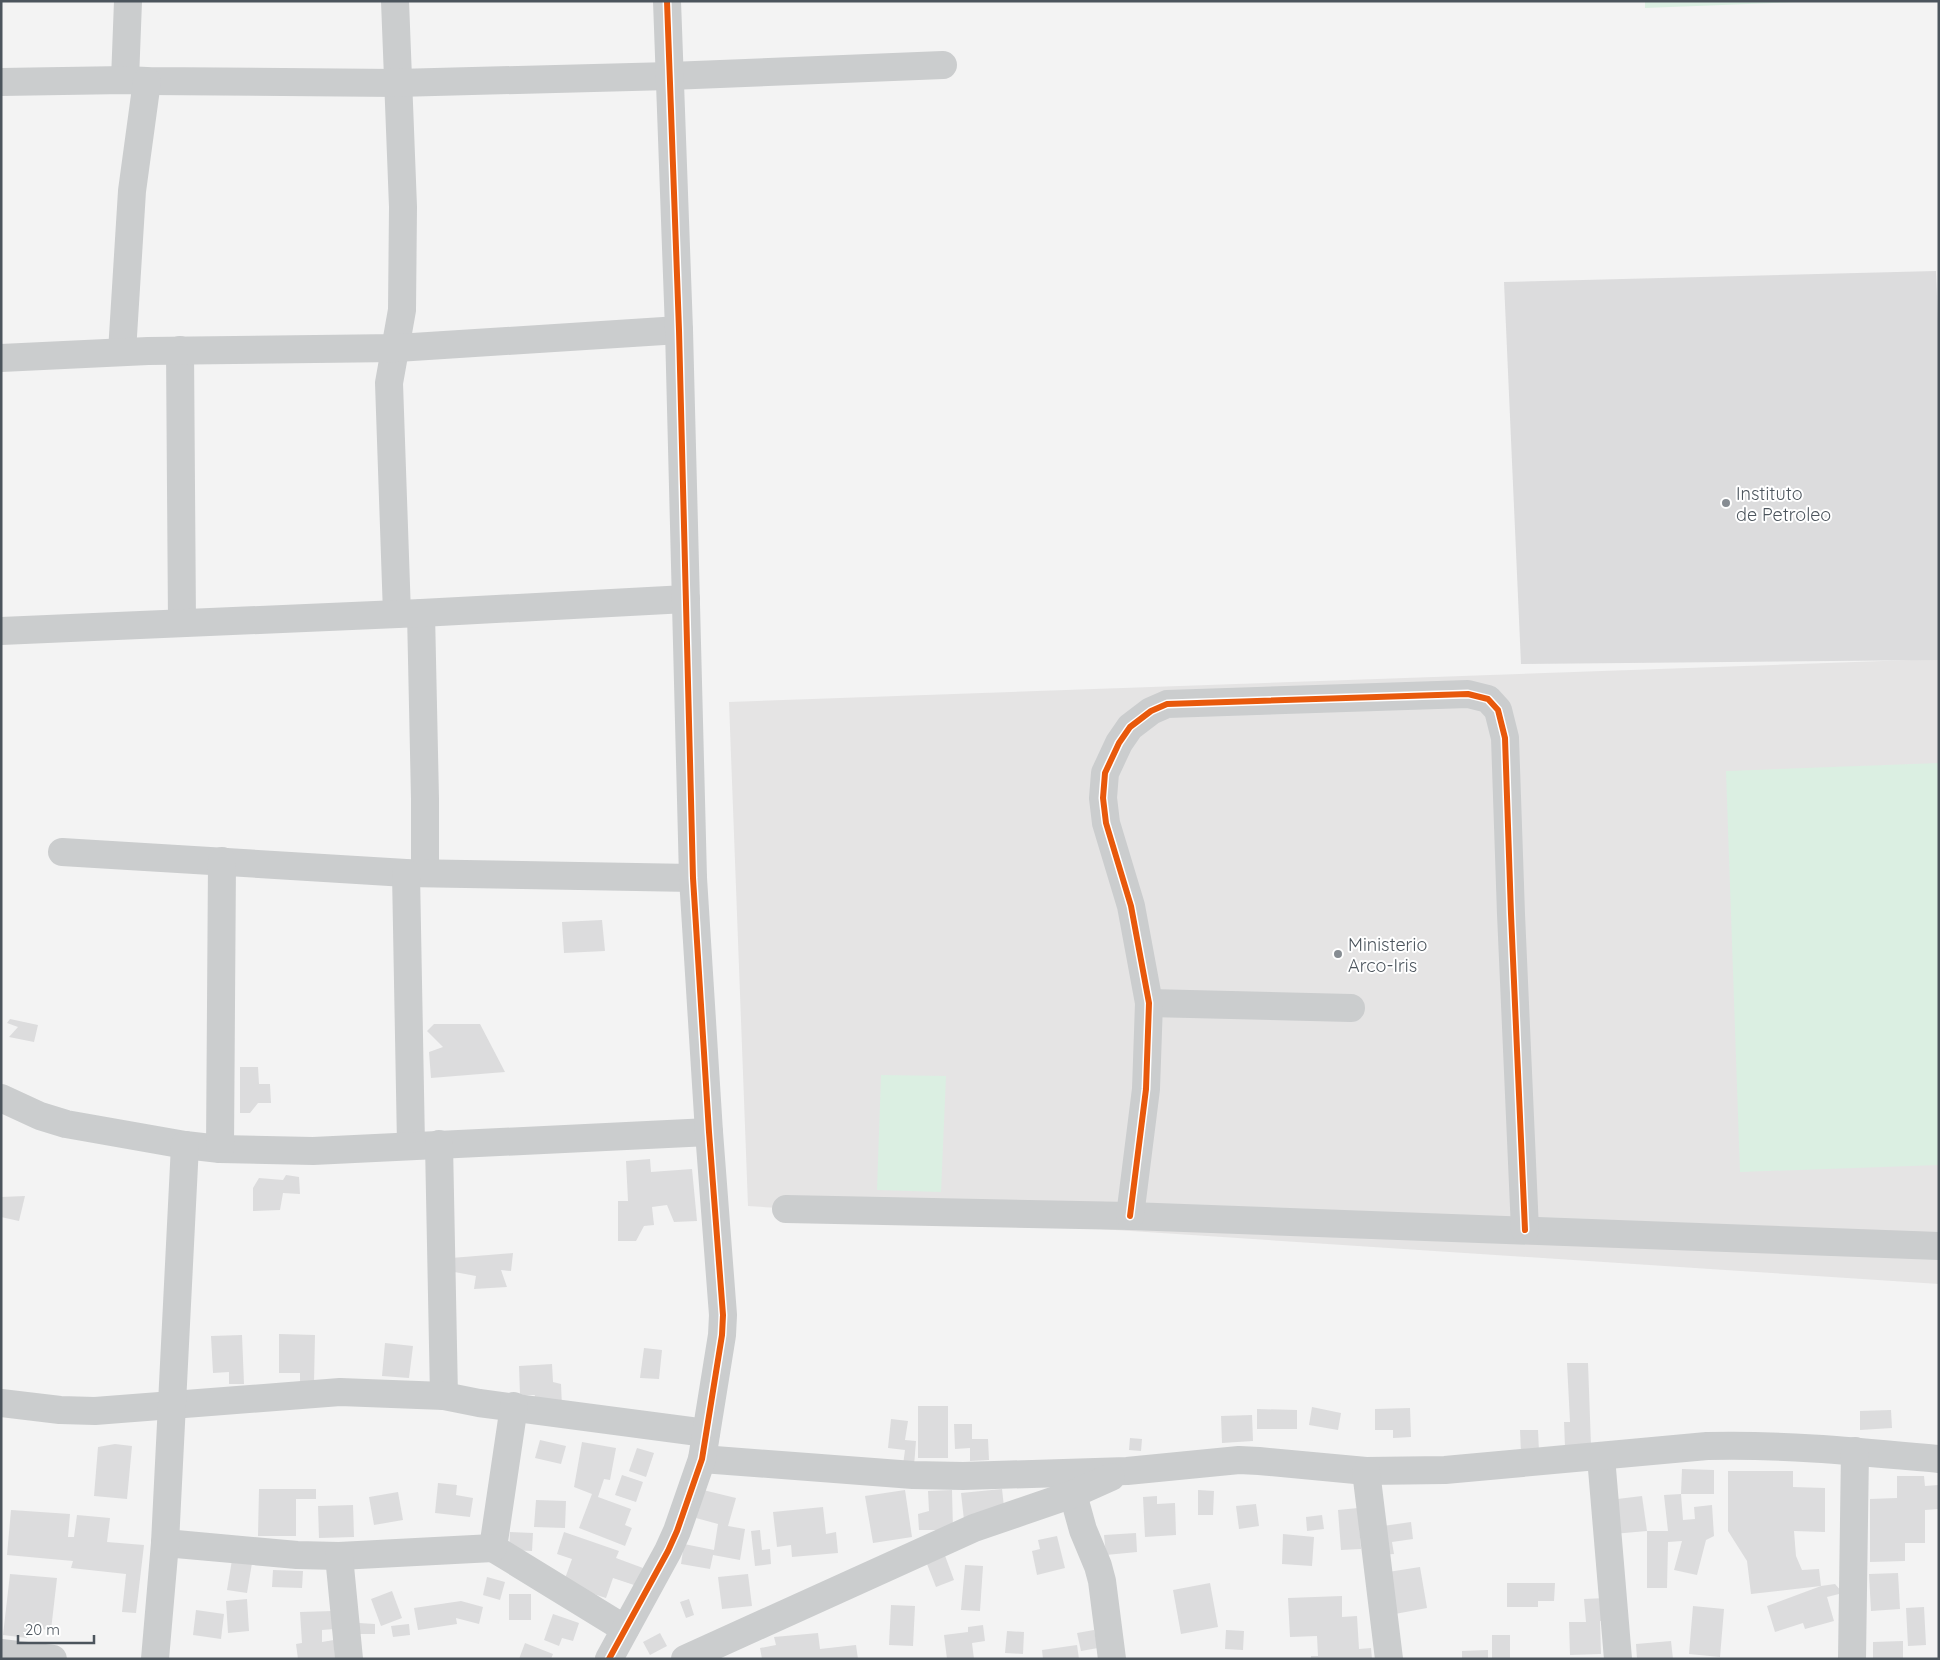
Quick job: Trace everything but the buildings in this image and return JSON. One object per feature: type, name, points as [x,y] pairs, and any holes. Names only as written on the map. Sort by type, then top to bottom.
[{"type":"street","points":[[122,352],[132,191],[136,80],[128,1]]},
{"type":"street","points":[[395,1],[403,216],[402,310],[396,348],[390,370],[389,399],[425,798],[406,958],[411,1145]]},
{"type":"street","points":[[609,1659],[677,1531],[704,1446],[722,1335],[723,1315],[693,878],[679,330],[667,1]]},
{"type":"street","points":[[1,82],[136,80],[397,83],[670,76],[943,64]]},
{"type":"street","points":[[1,358],[180,350],[396,348],[679,330]]},
{"type":"street","points":[[180,350],[182,623]]},
{"type":"street","points":[[1,631],[409,614],[686,599]]},
{"type":"street","points":[[1130,1216],[1146,1089],[1149,1003],[1131,906],[1106,824],[1103,798],[1105,773],[1118,743],[1130,727],[1151,711],[1167,704],[1468,694],[1488,699],[1498,710],[1505,738],[1525,1230]]},
{"type":"street","points":[[62,852],[416,873],[693,878]]},
{"type":"street","points":[[220,1149],[222,861]]},
{"type":"street","points":[[1149,1003],[1351,1008]]},
{"type":"street","points":[[1,1098],[40,1116],[66,1124],[185,1146],[220,1149],[313,1151],[709,1132]]},
{"type":"street","points":[[439,1144],[444,1396]]},
{"type":"street","points":[[155,1659],[165,1543],[185,1146]]},
{"type":"street","points":[[786,1209],[1130,1216],[1939,1246]]},
{"type":"street","points":[[1,1403],[60,1410],[94,1411],[322,1392],[444,1396],[514,1406],[704,1446],[913,1475],[963,1476],[1126,1471],[1239,1460],[1366,1471],[1445,1470],[1707,1446],[1740,1445],[1771,1445],[1939,1459]]},
{"type":"street","points":[[493,1548],[514,1406]]},
{"type":"street","points":[[1852,1659],[1855,1451]]},
{"type":"street","points":[[1602,1457],[1618,1659]]},
{"type":"street","points":[[691,1658],[974,1528],[1073,1494],[1126,1471]]},
{"type":"street","points":[[1366,1471],[1389,1659]]},
{"type":"street","points":[[1073,1494],[1083,1530],[1102,1581],[1112,1659]]},
{"type":"street","points":[[165,1543],[297,1555],[339,1556],[493,1548],[625,1629]]},
{"type":"street","points":[[339,1556],[349,1659]]},
{"type":"street","points":[[1,1653],[53,1659]]},
{"type":"shaded area","name":"Ministerio Arco-Iris","points":[[1939,659],[1939,1284],[748,1206],[729,702]]},
{"type":"green space","points":[[1645,1],[1821,1],[1645,8]]},
{"type":"green space","points":[[1939,763],[1939,1165],[1740,1172],[1726,771]]},
{"type":"green space","points":[[881,1075],[946,1076],[941,1192],[877,1190]]},
{"type":"cycle path","points":[[609,1659],[668,1551],[677,1531],[702,1459],[722,1335],[723,1315],[693,878],[679,330],[667,1]]},
{"type":"cycle path","points":[[1130,1216],[1146,1089],[1149,1003],[1131,906],[1106,823],[1103,798],[1105,773],[1119,743],[1130,727],[1151,711],[1167,704],[1468,694],[1488,699],[1498,710],[1505,738],[1525,1230]]},
{"type":"place","name":"Instituto de Petroleo","points":[[1726,503]]},
{"type":"place","name":"Ministerio Arco-Iris","points":[[1338,954]]}]
